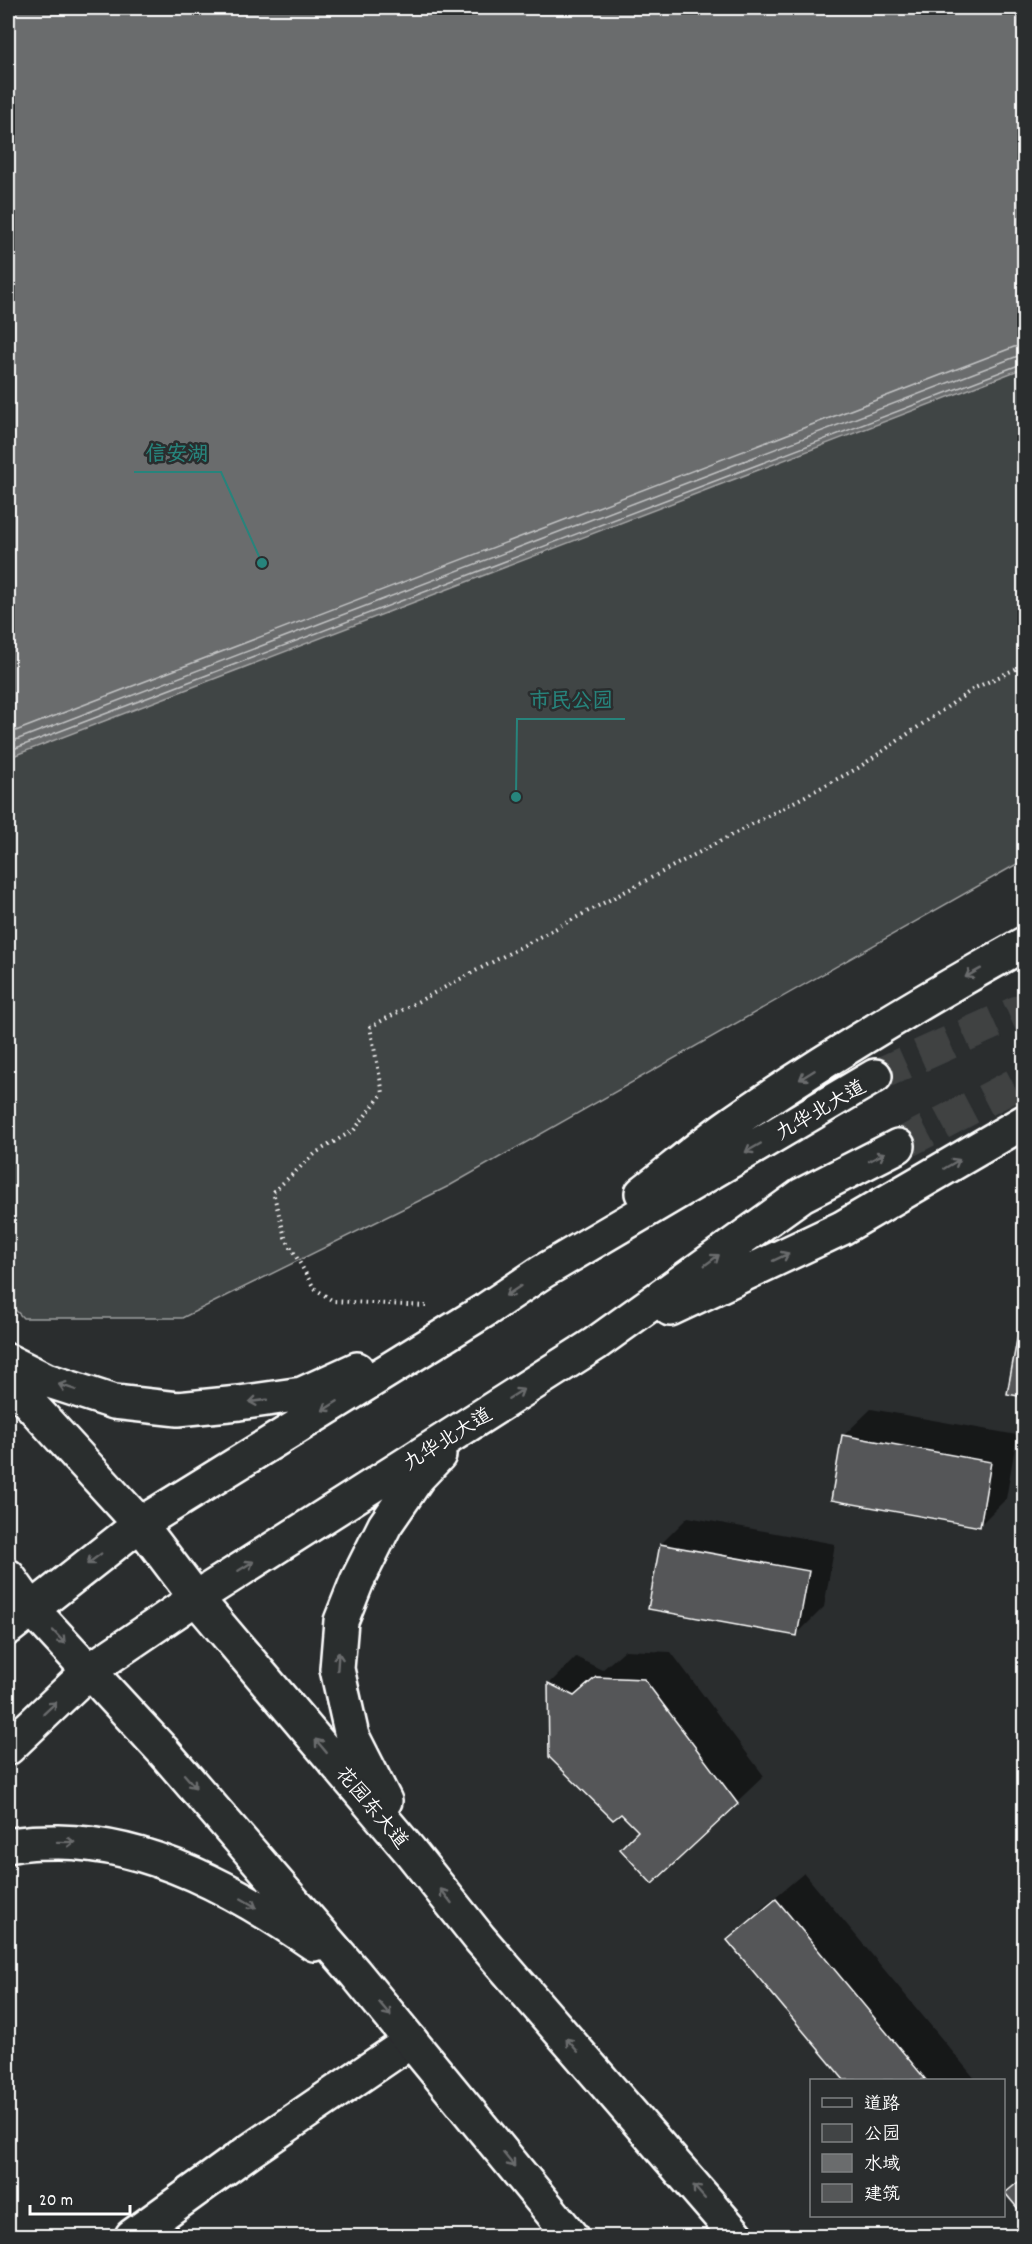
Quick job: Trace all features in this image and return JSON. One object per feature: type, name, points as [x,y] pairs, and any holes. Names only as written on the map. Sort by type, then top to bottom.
[{"type":"main road","points":[[542,1272],[724,1129],[874,1032],[1024,944]]},
{"type":"main road","name":"九华北大道","points":[[19,1618],[141,1524],[487,1309],[542,1272],[875,1076]]},
{"type":"main road","points":[[595,1344],[842,1228],[1024,1122]]},
{"type":"main road","name":"九华北大道","points":[[8,1748],[90,1670],[196,1598],[595,1344],[802,1195],[898,1146]]},
{"type":"main road","points":[[8,1360],[46,1380],[114,1402],[178,1409],[239,1403],[302,1394],[487,1309]]},
{"type":"main road","name":"花园东大道","points":[[8,1380],[141,1524],[196,1598],[410,1851],[480,1939],[737,2236]]},
{"type":"main road","points":[[410,1851],[352,1736],[337,1669],[341,1621],[357,1581],[385,1525],[418,1477],[468,1425]]},
{"type":"main road","points":[[8,1576],[19,1618],[90,1670],[164,1752],[355,1973],[571,2236]]},
{"type":"main road","points":[[8,1846],[24,1842],[86,1842],[142,1854],[192,1873],[236,1896],[280,1921],[355,1973]]},
{"type":"main road","points":[[132,2236],[248,2152],[411,2041]]},
{"type":"path","points":[[428,1306],[333,1301],[314,1288],[285,1237],[273,1192],[316,1152],[354,1130],[383,1093],[370,1027],[858,768],[975,688],[1024,665]]},
{"type":"green space","points":[[1024,365],[1024,860],[449,1186],[182,1318],[23,1318],[8,1302],[8,733]]},
{"type":"water","points":[[8,8],[1024,8],[1024,368],[8,758]]},
{"type":"building","points":[[1019,1329],[1024,1330],[1024,1397],[1007,1394]]},
{"type":"building","points":[[842,1435],[991,1462],[980,1527],[831,1500]]},
{"type":"building","points":[[660,1544],[809,1571],[797,1636],[648,1609]]},
{"type":"building","points":[[596,1677],[644,1679],[738,1804],[652,1884],[620,1849],[638,1831],[621,1814],[613,1820],[549,1757],[548,1683],[574,1696]]},
{"type":"building","points":[[776,1899],[925,2079],[843,2079],[727,1940]]},
{"type":"building","points":[[1024,2177],[1024,2216],[1005,2193]]},
{"type":"tunnel","points":[[875,1076],[1024,1009]]},
{"type":"tunnel","points":[[898,1146],[1024,1080]]},
{"type":"place","name":"信安湖","points":[[262,563]]},
{"type":"place","name":"市民公园","points":[[516,797]]}]
